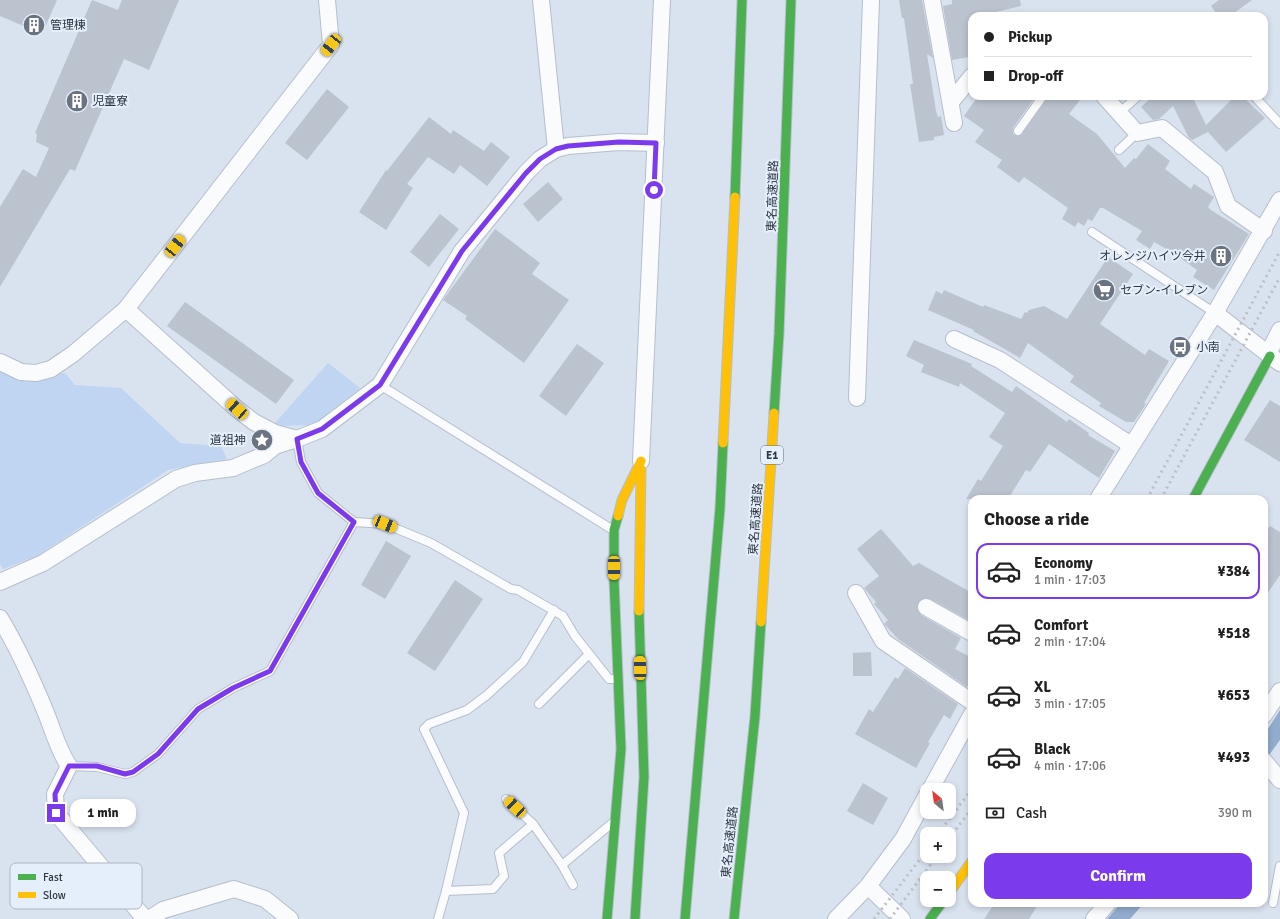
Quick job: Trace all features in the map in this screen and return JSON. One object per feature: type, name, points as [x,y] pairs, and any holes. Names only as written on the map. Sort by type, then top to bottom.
[{"type":"main road","points":[[685,919],[720,508],[735,223],[742,0]]},
{"type":"main road","name":"東名高速道路","points":[[734,919],[755,716],[779,334],[791,0]]},
{"type":"main road","points":[[1195,495],[1273,357]]},
{"type":"main road","points":[[607,919],[621,749],[614,580],[614,530],[622,500],[641,461]]},
{"type":"main road","points":[[635,919],[644,777],[639,606],[641,461]]},
{"type":"main road","points":[[956,883],[968,867]]},
{"type":"main road","points":[[930,919],[939,907]]},
{"type":"street","points":[[0,362],[21,372],[36,373],[51,369],[73,354],[126,309],[331,45],[327,0]]},
{"type":"street","points":[[541,0],[556,149]]},
{"type":"street","points":[[641,461],[662,0]]},
{"type":"street","points":[[857,398],[871,0]]},
{"type":"street","points":[[932,0],[954,123]]},
{"type":"street","points":[[951,102],[968,81]]},
{"type":"street","points":[[1108,100],[1137,133],[1162,128],[1215,172],[1228,206],[1264,231]]},
{"type":"street","points":[[0,582],[43,563],[176,479],[195,474],[233,468],[264,455],[275,446],[322,429],[380,385],[462,251],[526,173],[540,159],[556,149],[568,146],[619,142],[656,143]]},
{"type":"street","points":[[1100,495],[1215,313],[1264,231],[1280,200]]},
{"type":"street","points":[[126,309],[237,409],[254,422],[276,433],[297,439]]},
{"type":"street","points":[[1215,313],[1273,357],[1280,330]]},
{"type":"street","points":[[954,339],[1000,360],[1131,445]]},
{"type":"street","points":[[856,593],[882,641],[968,699]]},
{"type":"street","points":[[926,607],[968,631]]},
{"type":"street","points":[[0,618],[46,712],[64,759],[69,766],[55,794],[56,813],[98,863]]},
{"type":"street","points":[[1268,709],[1280,691]]},
{"type":"street","points":[[934,783],[968,721]]},
{"type":"street","points":[[1268,765],[1280,780]]},
{"type":"street","points":[[836,919],[868,886],[903,839],[920,808]]},
{"type":"street","points":[[868,886],[902,919]]},
{"type":"street","points":[[149,919],[163,910],[234,889],[265,899],[290,919]]},
{"type":"street","points":[[1094,919],[1104,907]]},
{"type":"street","points":[[137,909],[145,919]]},
{"type":"lane","points":[[1018,131],[1040,100]]},
{"type":"lane","points":[[1119,113],[1134,100]]},
{"type":"lane","points":[[1258,100],[1280,124]]},
{"type":"lane","points":[[1119,150],[1137,133]]},
{"type":"lane","points":[[1092,232],[1215,313]]},
{"type":"lane","points":[[380,385],[614,530]]},
{"type":"lane","points":[[297,439],[301,462],[318,493],[354,522],[385,524],[431,543],[511,589],[518,590],[554,610],[562,616],[609,679],[619,679]]},
{"type":"lane","points":[[69,766],[97,766],[125,774],[133,772],[158,754],[198,709],[233,688],[270,671],[354,522]]},
{"type":"lane","points":[[438,919],[464,813],[424,729],[429,724],[467,710],[487,695],[523,662],[554,610]]},
{"type":"lane","points":[[539,704],[589,654]]},
{"type":"lane","points":[[506,799],[533,824],[562,865],[573,885]]},
{"type":"lane","points":[[562,865],[614,821]]},
{"type":"lane","points":[[446,891],[494,889],[504,876],[499,853],[533,824]]},
{"type":"lane","points":[[1273,903],[1280,866]]},
{"type":"shaded area","points":[[328,363],[360,388],[313,425],[278,426],[275,423]]},
{"type":"shaded area","points":[[0,371],[27,382],[51,374],[65,373],[75,385],[121,388],[180,443],[221,446],[227,459],[168,470],[37,556],[3,569],[0,564]]},
{"type":"shaded area","points":[[1280,710],[1280,740],[1268,756],[1268,729]]},
{"type":"shaded area","points":[[1118,907],[1140,907],[1130,919],[1107,919]]},
{"type":"building","name":"管理棟","points":[[0,0],[57,0],[42,34],[0,16]]},
{"type":"building","name":"児童寮","points":[[92,0],[118,10],[122,0],[179,0],[149,70],[124,59],[75,171],[70,169],[0,287],[0,207],[23,169],[36,177],[49,148],[36,142],[37,134],[35,133]]},
{"type":"building","points":[[899,0],[922,0],[933,58],[927,54],[936,111],[938,117],[941,116],[944,135],[934,137],[934,140],[919,142],[910,84],[913,84],[904,18],[902,18]]},
{"type":"building","points":[[952,0],[1020,0],[1021,6],[996,12],[968,12],[968,57],[952,60],[943,6],[952,4]]},
{"type":"building","points":[[1219,0],[1252,0],[1236,12],[1215,12],[1211,6]]},
{"type":"building","points":[[327,89],[349,107],[307,160],[285,143]]},
{"type":"building","points":[[975,100],[1033,100],[1013,128],[1013,134],[1018,136],[1022,134],[1045,100],[1080,100],[1069,114],[1097,134],[1125,168],[1134,158],[1136,159],[1148,144],[1170,161],[1165,169],[1191,189],[1194,184],[1214,197],[1208,207],[1211,210],[1249,234],[1214,290],[1193,277],[1197,270],[1172,252],[1154,242],[1150,249],[1136,240],[1142,231],[1103,208],[1100,208],[1092,221],[1088,219],[1084,226],[1078,222],[1075,227],[1062,219],[1068,208],[1024,177],[1019,183],[997,167],[1002,160],[975,142],[984,130],[964,116]]},
{"type":"building","points":[[1149,100],[1194,100],[1206,125],[1231,100],[1246,100],[1265,118],[1226,152],[1208,132],[1192,140],[1189,138],[1173,106],[1159,119],[1153,120],[1141,107]]},
{"type":"building","points":[[429,117],[451,134],[453,130],[484,151],[491,142],[510,157],[487,186],[460,165],[454,174],[428,157],[407,184],[413,188],[386,230],[359,212],[386,170],[387,171]]},
{"type":"building","points":[[548,182],[563,199],[538,222],[523,204]]},
{"type":"building","points":[[440,214],[459,229],[429,267],[410,252]]},
{"type":"building","points":[[495,229],[540,263],[532,274],[569,300],[524,363],[465,319],[467,316],[443,300]]},
{"type":"building","points":[[1108,257],[1133,274],[1100,324],[1145,355],[1149,349],[1169,361],[1144,403],[1146,404],[1134,422],[1126,422],[1099,406],[1101,403],[1070,382],[1074,376],[1028,343],[1020,358],[973,331],[974,330],[928,310],[936,291],[942,294],[944,290],[983,307],[984,305],[1021,319],[1025,312],[1027,313],[1029,310],[1044,306],[1067,319]]},
{"type":"building","points":[[185,302],[294,380],[276,404],[167,326]]},
{"type":"building","points":[[914,340],[972,364],[971,366],[1012,392],[1016,386],[1067,422],[1069,419],[1089,433],[1088,435],[1115,451],[1099,478],[1049,444],[1030,472],[1026,470],[1010,495],[968,495],[978,479],[981,481],[1003,446],[989,437],[1005,413],[960,383],[959,387],[921,372],[924,365],[906,356]]},
{"type":"building","points":[[577,344],[604,363],[566,416],[539,396]]},
{"type":"building","points":[[1270,400],[1280,406],[1280,462],[1244,440]]},
{"type":"building","points":[[1270,526],[1280,532],[1280,575],[1268,592],[1268,529]]},
{"type":"building","points":[[881,529],[913,566],[919,563],[968,591],[968,620],[930,599],[922,599],[917,607],[921,615],[961,638],[955,649],[968,656],[967,687],[898,639],[884,624],[888,620],[874,604],[876,602],[864,588],[879,576],[857,549]]},
{"type":"building","points":[[386,541],[411,556],[385,599],[361,585]]},
{"type":"building","points":[[455,580],[483,599],[435,671],[407,653]]},
{"type":"building","points":[[871,652],[872,676],[853,676],[853,653]]},
{"type":"building","points":[[905,668],[958,704],[950,719],[944,715],[928,742],[930,743],[916,768],[855,734],[869,709],[873,712],[895,677],[898,679]]},
{"type":"building","points":[[863,783],[888,798],[873,825],[847,811]]},
{"type":"building","points":[[992,907],[1036,907],[1029,919],[984,919]]},
{"type":"railway","points":[[1149,495],[1280,251]]},
{"type":"railway","points":[[1163,495],[1280,277]]},
{"type":"railway","points":[[943,827],[968,794]]},
{"type":"railway","points":[[956,830],[968,813]]},
{"type":"railway","points":[[874,919],[920,859]]},
{"type":"railway","points":[[890,919],[932,863]]},
{"type":"traffic: fast","points":[[735,197],[742,0]]},
{"type":"traffic: fast","points":[[774,413],[779,334],[791,0]]},
{"type":"traffic: fast","points":[[1195,495],[1270,356]]},
{"type":"traffic: fast","points":[[685,919],[720,508],[723,443]]},
{"type":"traffic: fast","points":[[607,919],[621,749],[614,580],[614,530],[618,516]]},
{"type":"traffic: fast","points":[[635,919],[644,777],[639,611]]},
{"type":"traffic: fast","points":[[734,919],[755,716],[761,622]]},
{"type":"traffic: fast","points":[[930,919],[939,907]]},
{"type":"traffic: slow","points":[[723,443],[735,197]]},
{"type":"traffic: slow","points":[[761,622],[774,413]]},
{"type":"traffic: slow","points":[[618,516],[622,500],[641,461]]},
{"type":"traffic: slow","points":[[639,611],[641,469]]},
{"type":"traffic: slow","points":[[956,883],[968,867]]},
{"type":"place","name":"管理棟","points":[[34,25]]},
{"type":"place","name":"児童寮","points":[[77,101]]},
{"type":"place","name":"オレンジハイツ今井","points":[[1221,256]]},
{"type":"place","name":"セブン-イレブン","points":[[1104,290]]},
{"type":"place","name":"小南","points":[[1180,347]]},
{"type":"place","name":"道祖神","points":[[262,440]]},
{"type":"route","points":[[56,813],[55,794],[69,766],[97,766],[125,774],[133,772],[158,754],[198,709],[233,688],[270,671],[354,522],[318,493],[301,462],[297,439],[322,429],[380,385],[462,251],[526,173],[540,159],[556,149],[568,146],[619,142],[656,143],[654,190]]}]
